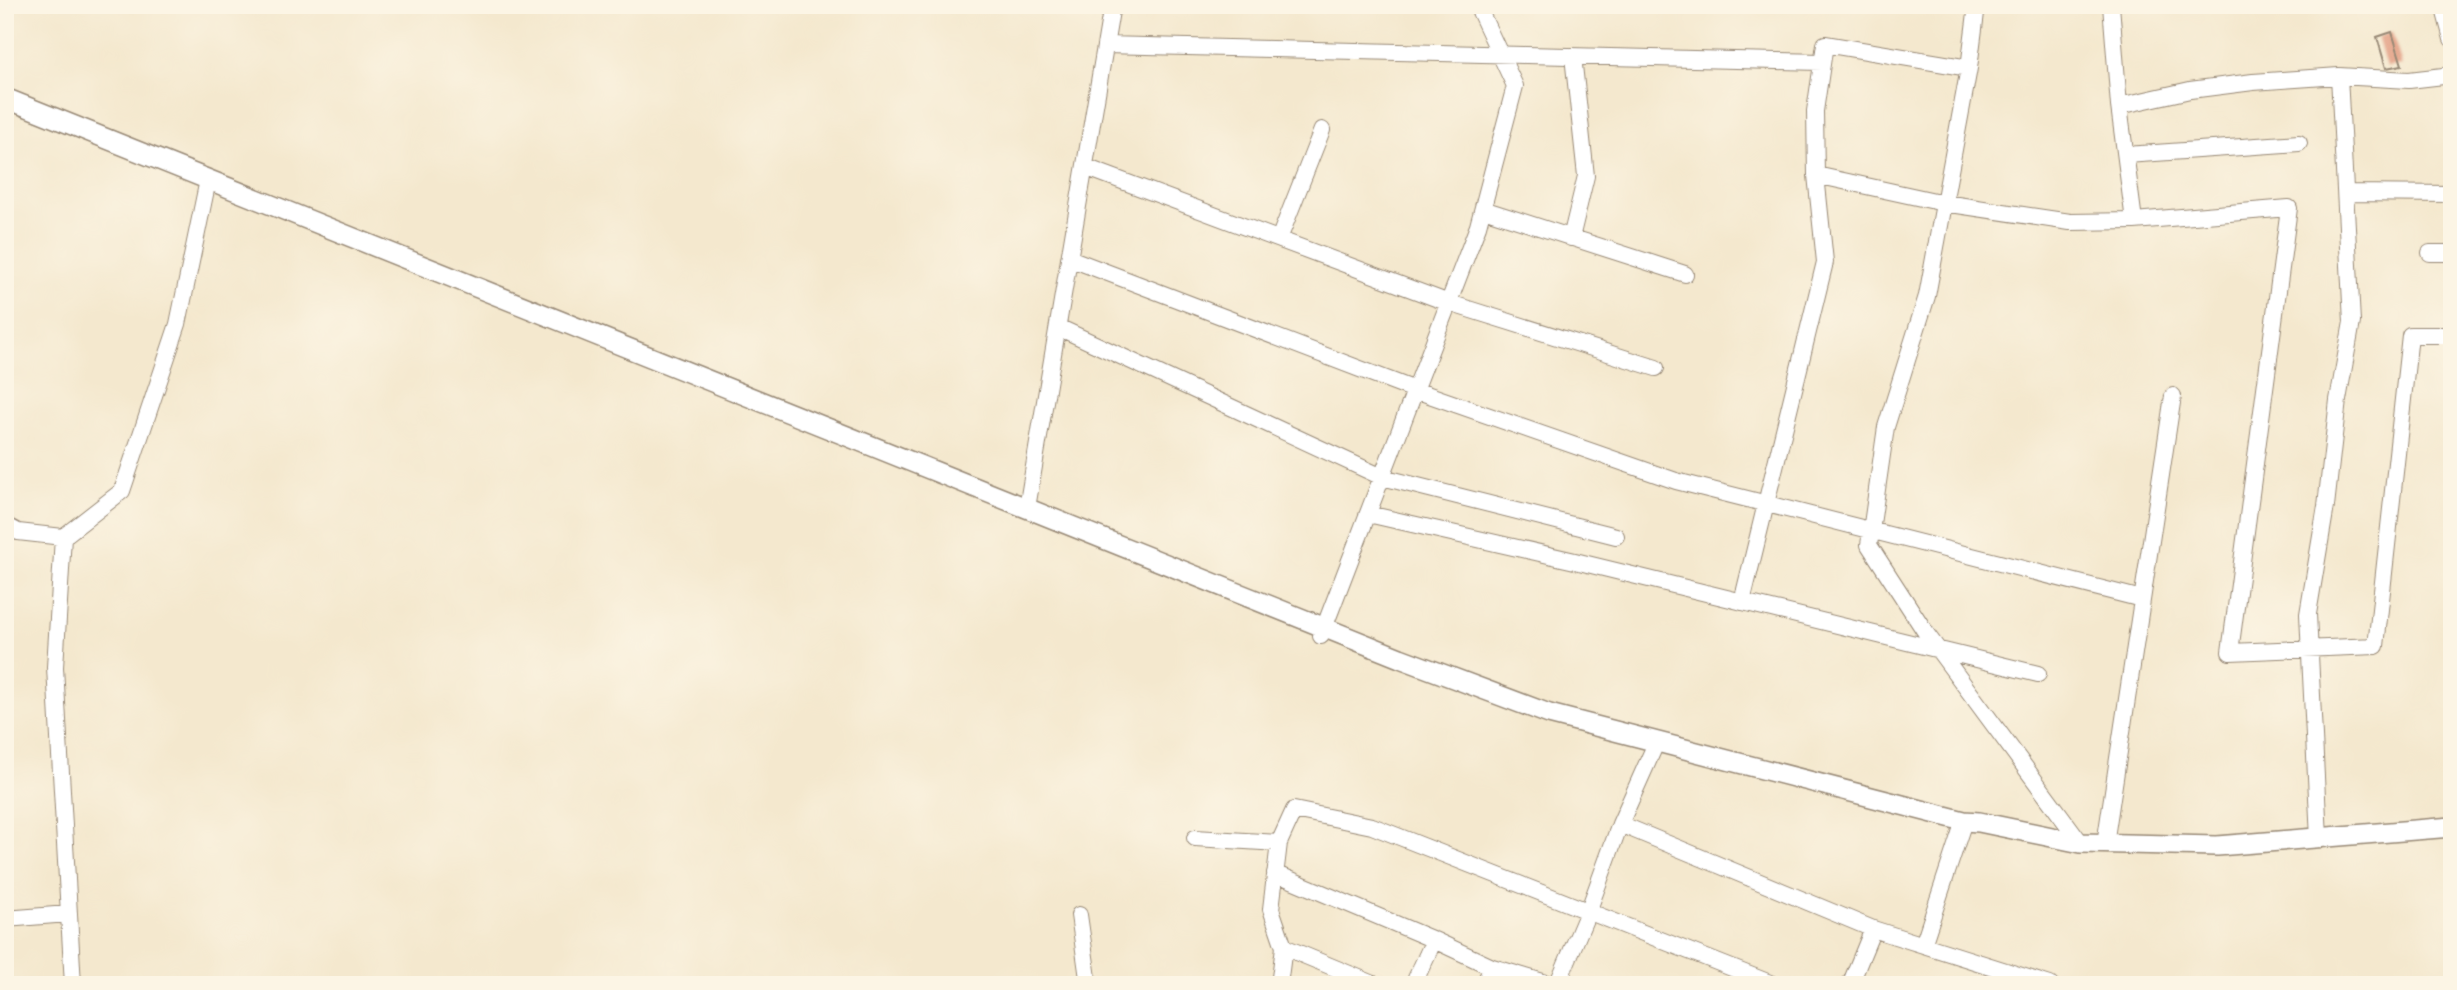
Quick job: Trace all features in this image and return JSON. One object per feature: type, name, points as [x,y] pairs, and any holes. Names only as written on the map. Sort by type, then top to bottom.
[{"type":"street","points":[[1027,508],[1112,5]]},
{"type":"street","points":[[1322,632],[1483,209],[1515,86],[1477,5]]},
{"type":"street","points":[[1978,5],[1927,296],[1886,427],[1869,545],[1938,650],[2081,843]]},
{"type":"street","points":[[2111,5],[2119,106],[2134,221]]},
{"type":"street","points":[[2443,5],[2452,39]]},
{"type":"street","points":[[1105,44],[1822,62]]},
{"type":"street","points":[[1742,602],[1825,262],[1816,175],[1815,111],[1825,44],[1969,68]]},
{"type":"street","points":[[1571,238],[1586,176],[1573,56]]},
{"type":"street","points":[[2119,106],[2190,90],[2253,82],[2339,76],[2409,80],[2452,75]]},
{"type":"street","points":[[2319,838],[2308,614],[2352,322],[2339,76]]},
{"type":"street","points":[[5,98],[1027,508],[1322,632],[1549,714],[1964,821],[2081,843],[2217,846],[2452,827]]},
{"type":"street","points":[[1279,239],[1322,130]]},
{"type":"street","points":[[2126,155],[2300,143]]},
{"type":"street","points":[[1084,167],[1449,303],[1656,368]]},
{"type":"street","points":[[1816,175],[1944,203],[2070,222],[2134,221],[2289,208],[2230,652],[2376,646],[2410,335],[2452,335]]},
{"type":"street","points":[[5,525],[18,532],[63,537],[122,491],[178,324],[208,180]]},
{"type":"street","points":[[2347,193],[2452,194]]},
{"type":"street","points":[[1483,209],[1685,274]]},
{"type":"street","points":[[2430,253],[2452,253]]},
{"type":"street","points":[[1069,258],[1415,390],[1676,481],[2142,599]]},
{"type":"street","points":[[1058,327],[1382,477],[1616,536]]},
{"type":"street","points":[[2105,844],[2172,396]]},
{"type":"street","points":[[1368,514],[1575,561],[2038,674]]},
{"type":"street","points":[[63,537],[55,667],[73,985]]},
{"type":"street","points":[[1276,873],[1492,967],[1555,985],[1588,912],[1620,824],[1657,741]]},
{"type":"street","points":[[1279,985],[1284,947],[1271,909],[1279,843],[1294,810],[1371,826],[1775,985]]},
{"type":"street","points":[[1923,945],[1964,821]]},
{"type":"street","points":[[1620,824],[1873,929],[2050,985]]},
{"type":"street","points":[[1195,838],[1279,843]]},
{"type":"street","points":[[5,919],[68,914]]},
{"type":"street","points":[[1079,915],[1089,985]]},
{"type":"street","points":[[1850,985],[1873,929]]},
{"type":"street","points":[[1413,985],[1434,940]]},
{"type":"street","points":[[1284,947],[1376,985]]},
{"type":"street","points":[[1484,985],[1492,967]]},
{"type":"building","points":[[2392,32],[2402,65],[2386,68],[2377,37]]}]
